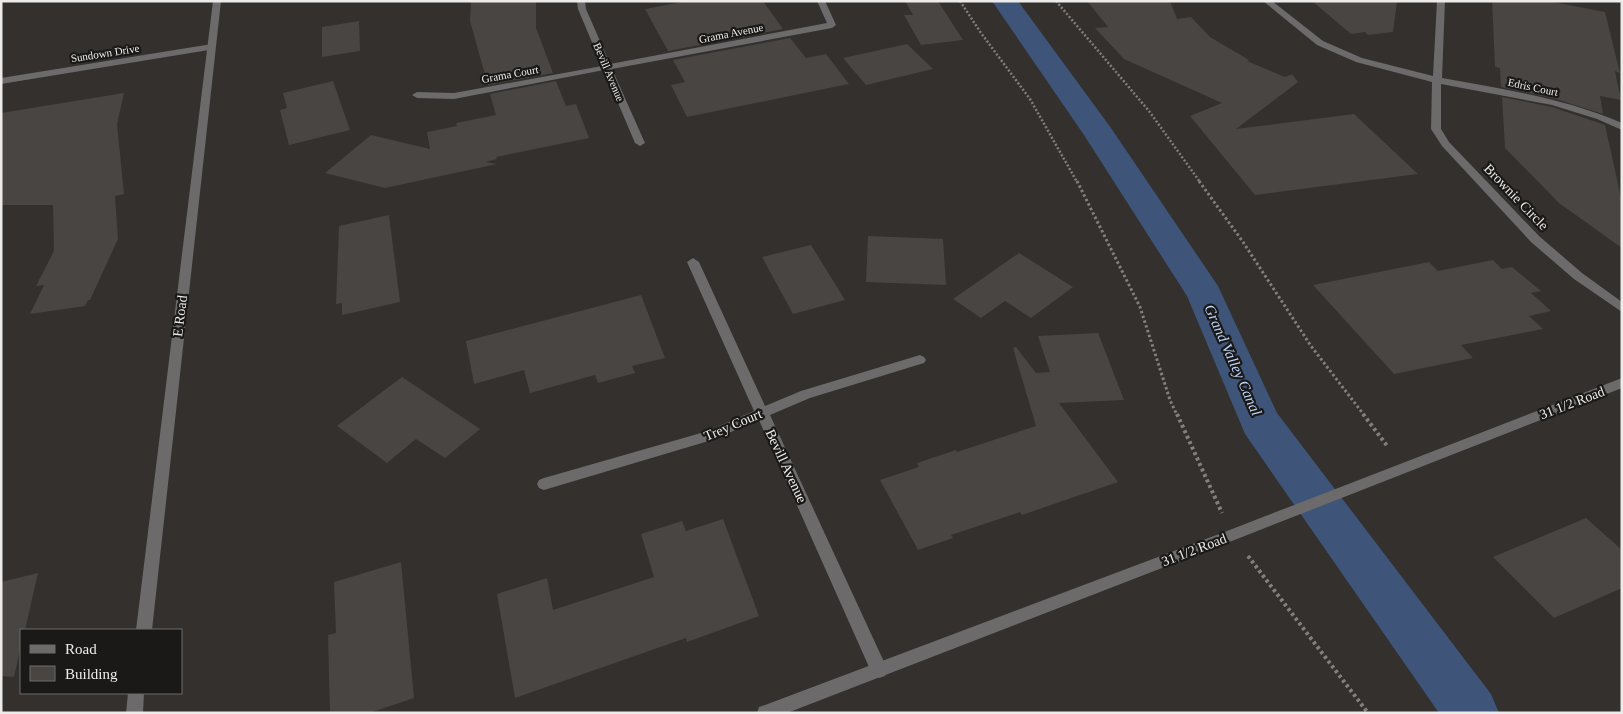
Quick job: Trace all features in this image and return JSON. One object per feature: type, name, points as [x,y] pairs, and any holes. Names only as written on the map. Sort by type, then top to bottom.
[{"type":"street","name":"E Road","points":[[144,629],[217,1]]},
{"type":"street","name":"Bevill Avenue","points":[[581,1],[582,9],[640,143]]},
{"type":"street","name":"Grama Avenue","points":[[607,68],[832,25],[821,1]]},
{"type":"street","points":[[1267,1],[1320,43],[1359,60],[1437,80]]},
{"type":"street","name":"Brownie Circle","points":[[1441,1],[1436,129],[1445,144],[1535,239],[1578,276],[1622,308]]},
{"type":"street","name":"Sundown Drive","points":[[1,81],[212,47]]},
{"type":"street","name":"Grama Court","points":[[417,95],[454,96],[607,68]]},
{"type":"street","name":"Edris Court","points":[[1437,80],[1560,104],[1608,120],[1622,127]]},
{"type":"street","name":"Bevill Avenue","points":[[693,262],[879,670]]},
{"type":"street","name":"Trey Court","points":[[544,484],[712,435],[806,394],[920,360]]},
{"type":"street","name":"31 1/2 Road","points":[[765,713],[1232,535],[1622,383]]},
{"type":"street","points":[[134,713],[136,694]]},
{"type":"path","points":[[960,1],[1030,100],[1068,164],[1140,307],[1170,400],[1232,535],[1368,713]]},
{"type":"path","points":[[1056,1],[1149,111],[1243,242],[1311,346],[1405,468]]},
{"type":"building","points":[[471,1],[536,1],[536,28],[553,73],[488,85],[470,21]]},
{"type":"building","points":[[687,1],[763,1],[783,29],[668,51],[645,9]]},
{"type":"building","points":[[905,1],[938,1],[963,40],[921,45],[904,15],[913,15]]},
{"type":"building","points":[[1087,1],[1170,1],[1177,19],[1191,17],[1210,37],[1249,60],[1247,61],[1285,77],[1292,74],[1298,82],[1236,129],[1354,114],[1418,174],[1255,195],[1190,116],[1222,103],[1124,59],[1095,28],[1108,27]]},
{"type":"building","points":[[1312,1],[1397,1],[1393,32],[1368,35],[1365,32],[1351,34]]},
{"type":"building","points":[[1492,1],[1548,1],[1605,12],[1620,73],[1615,71],[1621,100],[1600,96],[1603,114],[1556,99],[1501,87],[1500,68],[1495,67]]},
{"type":"building","points":[[359,21],[360,51],[322,57],[322,27]]},
{"type":"building","points":[[790,38],[806,58],[826,54],[849,84],[687,117],[671,85],[685,82],[673,60]]},
{"type":"building","points":[[907,44],[933,69],[866,85],[843,58]]},
{"type":"building","points":[[333,81],[350,130],[289,145],[280,110],[287,108],[283,93]]},
{"type":"building","points":[[556,81],[566,106],[576,104],[589,138],[496,157],[497,159],[486,162],[497,164],[385,188],[325,173],[371,135],[430,149],[427,132],[457,126],[456,123],[496,115],[490,94]]},
{"type":"building","points":[[124,93],[117,124],[124,194],[115,196],[118,239],[90,300],[88,300],[85,306],[30,314],[44,285],[36,286],[54,251],[53,205],[1,205],[1,113]]},
{"type":"building","points":[[1502,97],[1552,107],[1605,125],[1622,202],[1622,248],[1559,203],[1505,148]]},
{"type":"building","points":[[389,215],[400,302],[342,315],[342,303],[336,304],[339,226]]},
{"type":"building","points":[[868,236],[943,239],[946,285],[866,282]]},
{"type":"building","points":[[811,245],[845,300],[793,314],[762,257]]},
{"type":"building","points":[[1019,253],[1073,287],[1031,318],[1005,301],[981,318],[953,299]]},
{"type":"building","points":[[1493,260],[1502,269],[1512,267],[1541,291],[1531,293],[1551,311],[1529,316],[1543,329],[1461,345],[1473,358],[1394,374],[1313,285],[1429,262],[1438,271]]},
{"type":"building","points":[[641,295],[665,358],[632,366],[635,373],[598,383],[595,375],[530,393],[524,370],[474,384],[466,341]]},
{"type":"building","points":[[1098,333],[1124,400],[1059,403],[1118,482],[1022,515],[1020,512],[951,535],[953,538],[918,550],[880,480],[919,467],[917,463],[1036,426],[1013,348],[1016,347],[1036,373],[1050,372],[1038,336]]},
{"type":"building","points":[[402,377],[480,429],[445,458],[416,439],[387,463],[337,426]]},
{"type":"building","points":[[1586,518],[1622,550],[1622,588],[1554,618],[1493,557]]},
{"type":"building","points":[[723,519],[759,616],[687,642],[686,638],[515,698],[497,594],[547,578],[553,610],[654,577],[641,534],[682,521],[686,531]]},
{"type":"building","points":[[401,562],[414,698],[369,713],[330,713],[328,635],[336,633],[334,582]]},
{"type":"building","points":[[38,573],[25,629],[20,629],[20,650],[14,677],[1,676],[1,582]]},
{"type":"waterway","name":"Grand Valley Canal","points":[[1005,1],[1100,135],[1205,295],[1260,422],[1472,713]]}]
